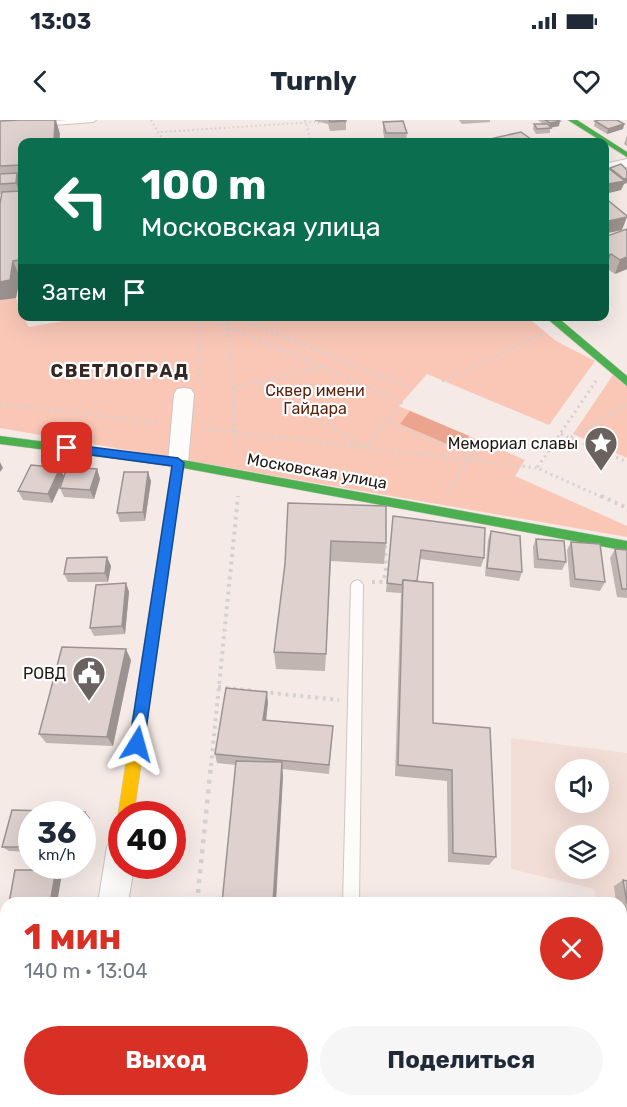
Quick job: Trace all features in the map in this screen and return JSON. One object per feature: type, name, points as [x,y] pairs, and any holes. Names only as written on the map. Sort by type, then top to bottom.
[{"type":"street","points":[[572,120],[600,138]]},
{"type":"street","points":[[609,144],[627,155]]},
{"type":"street","points":[[609,167],[627,163]]},
{"type":"street","points":[[555,321],[627,382]]},
{"type":"street","points":[[128,801],[178,463],[184,394]]},
{"type":"street","name":"Московская улица","points":[[0,440],[178,463],[627,546]]},
{"type":"street","points":[[114,897],[117,879]]},
{"type":"lane","points":[[27,124],[93,120]]},
{"type":"lane","points":[[351,897],[357,585]]},
{"type":"path","points":[[152,120],[163,138]]},
{"type":"path","points":[[161,132],[305,122],[321,124]]},
{"type":"path","points":[[305,122],[310,138]]},
{"type":"path","points":[[214,321],[402,402],[365,448]]},
{"type":"path","points":[[198,897],[239,487],[226,321]]},
{"type":"path","points":[[244,321],[413,389]]},
{"type":"path","points":[[442,381],[547,333]]},
{"type":"path","points":[[537,468],[608,364]]},
{"type":"path","points":[[233,387],[322,367]]},
{"type":"path","points":[[257,381],[365,448]]},
{"type":"path","points":[[0,404],[234,433],[470,458],[537,468],[627,508]]},
{"type":"path","points":[[570,438],[627,404]]},
{"type":"path","points":[[386,421],[470,458]]},
{"type":"path","points":[[561,434],[627,462]]},
{"type":"path","points":[[435,510],[481,441]]},
{"type":"path","points":[[357,585],[358,582],[383,582],[386,572],[385,542]]},
{"type":"path","points":[[218,687],[355,702]]},
{"type":"shaded area","points":[[410,411],[469,436],[459,449],[400,424]]},
{"type":"shaded area","points":[[511,738],[627,753],[627,897],[595,897],[594,889],[511,869]]},
{"type":"green space","name":"Сквер имени Гайдара","points":[[16,298],[18,321],[25,321],[29,327],[63,321],[532,321],[556,341],[595,361],[549,425],[427,374],[399,406],[525,460],[515,476],[627,526],[627,537],[0,428],[0,300]]},
{"type":"green space","points":[[613,375],[627,387],[627,458],[573,434]]},
{"type":"building","points":[[55,120],[54,138],[18,138],[18,165],[0,166],[0,121]]},
{"type":"building","points":[[329,120],[346,120],[346,121],[330,122]]},
{"type":"building","points":[[545,120],[559,120],[560,121],[550,123]]},
{"type":"building","points":[[617,120],[624,124],[608,129],[595,121]]},
{"type":"building","points":[[403,121],[407,133],[386,133],[383,122]]},
{"type":"building","points":[[534,124],[548,124],[551,128],[537,129]]},
{"type":"building","points":[[521,132],[529,138],[494,138]]},
{"type":"building","points":[[621,164],[627,170],[627,178],[624,179],[610,168]]},
{"type":"building","points":[[609,169],[625,181],[609,184]]},
{"type":"building","points":[[17,173],[16,183],[0,184],[0,174]]},
{"type":"building","points":[[18,191],[18,260],[13,261],[10,280],[0,282],[0,204],[2,192]]},
{"type":"building","points":[[609,201],[627,216],[609,221]]},
{"type":"building","points":[[627,229],[627,257],[620,260],[609,255],[609,235]]},
{"type":"building","points":[[31,465],[60,468],[48,494],[18,491]]},
{"type":"building","points":[[67,467],[97,469],[90,490],[60,488]]},
{"type":"building","points":[[124,472],[148,472],[143,512],[117,513]]},
{"type":"building","points":[[288,503],[386,506],[386,543],[331,541],[326,654],[274,652],[285,564]]},
{"type":"building","points":[[393,516],[485,528],[484,558],[421,550],[417,581],[403,580],[402,585],[387,583]]},
{"type":"building","points":[[491,531],[520,536],[522,572],[487,568]]},
{"type":"building","points":[[536,539],[564,541],[566,562],[538,559]]},
{"type":"building","points":[[571,542],[600,544],[605,582],[575,579]]},
{"type":"building","points":[[615,549],[627,550],[627,589],[622,589]]},
{"type":"building","points":[[107,557],[105,573],[64,574],[67,558]]},
{"type":"building","points":[[403,580],[433,583],[433,723],[490,728],[496,857],[453,853],[452,770],[398,765]]},
{"type":"building","points":[[126,583],[122,626],[90,628],[96,585]]},
{"type":"building","name":"РОВД","points":[[62,647],[126,649],[107,737],[39,734]]},
{"type":"building","points":[[226,688],[267,692],[263,720],[333,726],[329,765],[215,754]]},
{"type":"building","points":[[236,761],[282,762],[273,897],[223,897]]},
{"type":"building","points":[[12,810],[18,810],[18,847],[2,847]]},
{"type":"building","points":[[15,870],[18,870],[18,879],[54,879],[51,897],[10,897]]},
{"type":"building","points":[[623,880],[627,881],[626,897]]},
{"type":"traffic: fast","points":[[572,120],[600,138]]},
{"type":"traffic: fast","points":[[609,144],[627,155]]},
{"type":"traffic: fast","points":[[555,321],[627,382]]},
{"type":"traffic: fast","points":[[0,440],[178,463],[627,546]]},
{"type":"traffic: slow","points":[[128,801],[178,463]]},
{"type":"place","name":"Мемориал славы","points":[[601,472]]},
{"type":"place","name":"РОВД","points":[[89,702]]},
{"type":"district","name":"СВЕТЛОГРАД","points":[[120,371]]},
{"type":"route","points":[[67,448],[178,463],[137,744]]}]
